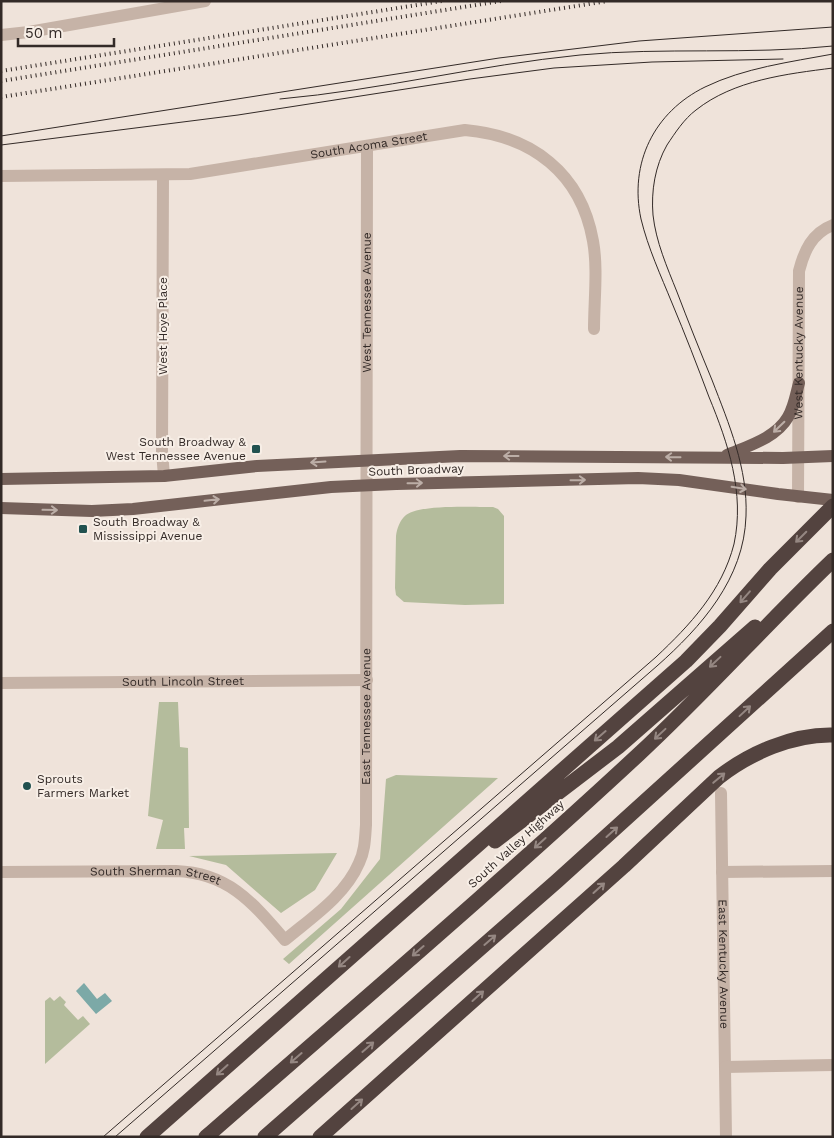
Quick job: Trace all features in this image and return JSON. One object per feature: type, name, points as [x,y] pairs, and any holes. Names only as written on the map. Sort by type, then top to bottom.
[{"type":"highway","points":[[147,1137],[686,661],[720,626],[770,568],[833,506]]},
{"type":"highway","name":"South Valley Highway","points":[[206,1137],[499,880],[638,755],[696,701],[833,560]]},
{"type":"highway","points":[[380,930],[618,747],[819,573]]},
{"type":"highway","points":[[265,1137],[557,881],[833,631]]},
{"type":"highway","points":[[320,1137],[624,866],[734,765],[771,748],[807,738],[833,735]]},
{"type":"main road","points":[[722,457],[767,438],[776,430],[788,417],[799,383]]},
{"type":"main road","name":"South Broadway","points":[[1,479],[164,476],[257,466],[367,460],[516,456],[798,458],[833,456]]},
{"type":"main road","name":"South Broadway","points":[[1,508],[92,511],[133,509],[331,487],[638,478],[696,482],[833,500]]},
{"type":"street","points":[[1,35],[205,1]]},
{"type":"street","name":"South Acoma Street","points":[[1,176],[190,174],[465,130],[486,132],[506,137],[525,145],[558,169],[571,185],[581,203],[589,222],[593,242],[594,329]]},
{"type":"street","name":"West Tennessee Avenue","points":[[367,146],[367,460]]},
{"type":"street","name":"West Hoye Place","points":[[163,175],[162,452],[164,476]]},
{"type":"street","name":"West Kentucky Avenue","points":[[798,496],[799,270],[809,244],[816,235],[833,225]]},
{"type":"street","name":"East Tennessee Avenue","points":[[285,940],[345,887],[360,862],[364,846],[366,825],[367,460]]},
{"type":"street","name":"South Lincoln Street","points":[[1,683],[367,680]]},
{"type":"street","name":"East Kentucky Avenue","points":[[721,793],[726,1137]]},
{"type":"street","name":"South Sherman Street","points":[[1,872],[176,871],[201,873],[224,882],[242,894],[285,940]]},
{"type":"street","points":[[722,872],[833,871]]},
{"type":"street","points":[[725,1067],[833,1065]]},
{"type":"green space","points":[[493,507],[498,509],[504,516],[504,604],[465,605],[404,602],[396,595],[396,536],[399,524],[406,515],[423,509]]},
{"type":"green space","points":[[159,702],[178,702],[180,747],[188,748],[189,828],[184,828],[185,849],[156,849],[163,820],[148,816]]},
{"type":"green space","points":[[396,775],[498,778],[289,964],[283,959],[341,909],[380,859],[386,779]]},
{"type":"green space","points":[[337,853],[315,890],[281,913],[226,865],[189,856]]},
{"type":"green space","points":[[60,996],[66,1002],[64,1005],[78,1020],[83,1016],[90,1024],[45,1064],[45,1001],[50,997],[54,1001]]},
{"type":"water","points":[[84,983],[97,999],[105,993],[112,1001],[96,1014],[76,991]]},
{"type":"tram line","points":[[1,136],[499,58],[639,41],[833,27]]},
{"type":"tram line","points":[[280,99],[355,90],[542,59],[580,55],[643,51],[801,49],[833,46]]},
{"type":"tram line","points":[[103,1137],[656,657],[692,620],[713,592],[722,577],[734,544],[737,525],[736,487],[733,469],[722,432],[644,230],[638,198],[639,178],[643,159],[649,141],[659,125],[672,110],[705,87],[751,70],[833,54]]},
{"type":"tram line","points":[[1,145],[238,115],[554,68],[652,62],[783,59]]},
{"type":"tram line","points":[[115,1137],[657,666],[689,635],[717,600],[729,581],[743,539],[746,516],[744,481],[741,464],[725,413],[659,245],[653,215],[655,179],[659,161],[667,145],[684,122],[696,110],[711,100],[744,85],[761,80],[833,68]]},
{"type":"railway","points":[[1,71],[442,1]]},
{"type":"railway","points":[[1,81],[501,1]]},
{"type":"railway","points":[[1,97],[608,1]]},
{"type":"place","name":"South Broadway & West Tennessee Avenue","points":[[256,449]]},
{"type":"place","name":"South Broadway & Mississippi Avenue","points":[[83,529]]},
{"type":"place","name":"Sprouts Farmers Market","points":[[27,786]]}]
